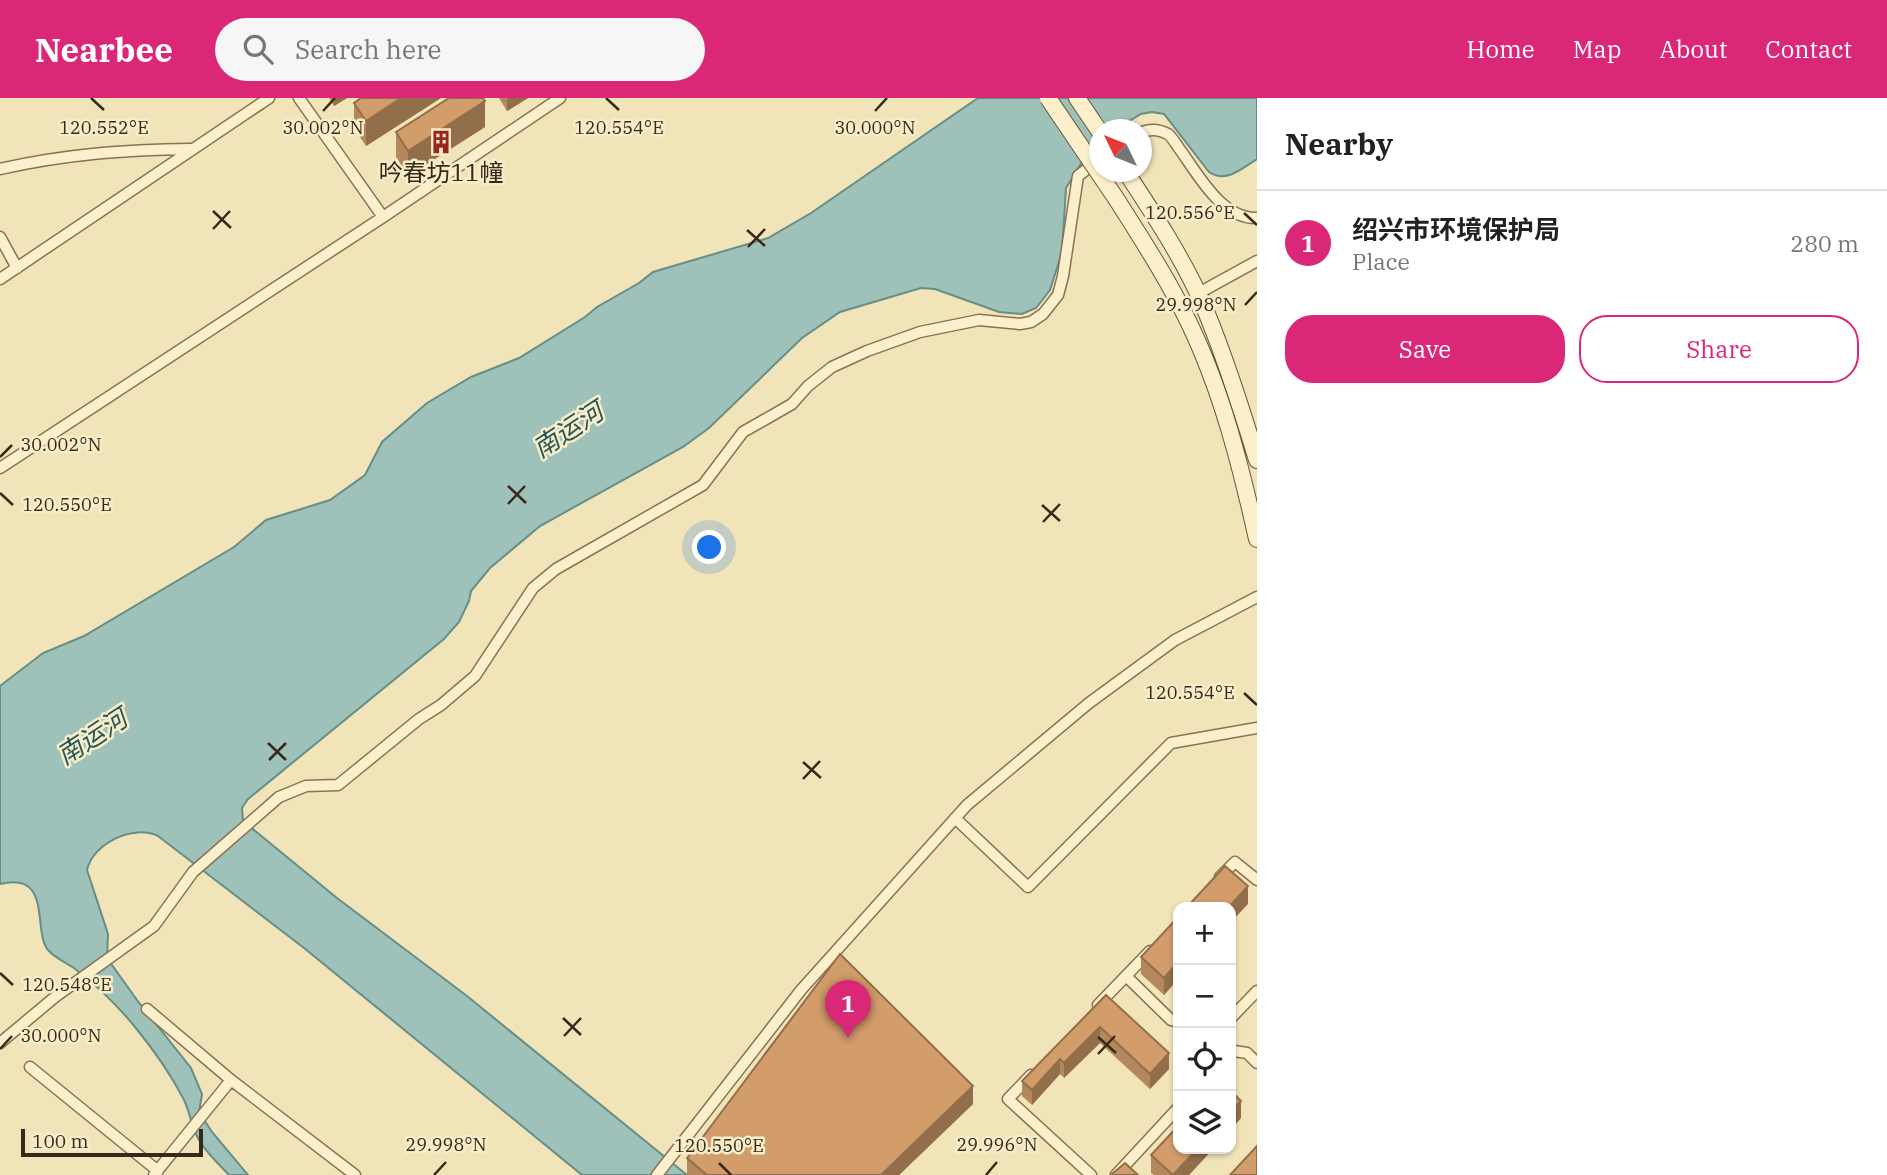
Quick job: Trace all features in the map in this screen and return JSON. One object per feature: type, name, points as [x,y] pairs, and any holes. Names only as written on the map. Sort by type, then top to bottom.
[{"type":"main road","points":[[1048,98],[1161,270],[1191,327],[1222,407],[1257,539]]},
{"type":"main road","points":[[1077,98],[1091,119]]},
{"type":"main road","points":[[1132,182],[1197,294],[1238,398],[1257,460]]},
{"type":"street","points":[[0,279],[269,98]]},
{"type":"street","points":[[299,98],[383,217]]},
{"type":"street","points":[[0,468],[560,98]]},
{"type":"street","points":[[1152,128],[1170,135],[1219,200],[1238,214],[1257,218]]},
{"type":"street","points":[[0,169],[44,159],[109,151],[191,149]]},
{"type":"street","points":[[0,1043],[55,997],[155,926],[192,872],[279,797],[306,786],[338,785],[419,719],[441,705],[475,676],[533,588],[556,569],[703,485],[743,432],[792,404],[808,386],[832,367],[920,332],[979,320],[1020,324],[1031,322],[1043,314],[1058,295],[1078,176],[1089,168]]},
{"type":"street","points":[[0,237],[17,268]]},
{"type":"street","points":[[1197,294],[1257,261]]},
{"type":"street","points":[[657,1175],[801,990],[967,805],[1089,703],[1175,640],[1257,597]]},
{"type":"street","points":[[955,818],[1028,887],[1171,743],[1257,727]]},
{"type":"street","points":[[1209,889],[1235,862],[1257,880]]},
{"type":"street","points":[[1090,1014],[1161,939]]},
{"type":"street","points":[[1126,976],[1173,1021]]},
{"type":"street","points":[[1236,1013],[1257,991]]},
{"type":"street","points":[[147,1009],[230,1080],[355,1175]]},
{"type":"street","points":[[1236,1051],[1247,1054],[1257,1063]]},
{"type":"street","points":[[30,1067],[156,1173],[230,1080]]},
{"type":"street","points":[[1035,1070],[1008,1099],[1091,1175]]},
{"type":"street","points":[[1116,1175],[1173,1113]]},
{"type":"water","name":"南运河","points":[[978,98],[1257,98],[1257,159],[1228,176],[1209,172],[1164,114],[1152,112],[1133,119],[1089,119],[1089,154],[1066,188],[1062,252],[1050,290],[1036,308],[1022,314],[999,312],[935,289],[921,288],[840,312],[802,338],[709,428],[683,447],[540,526],[490,568],[471,591],[459,622],[444,639],[248,799],[242,808],[243,821],[337,898],[467,996],[687,1175],[582,1175],[304,948],[158,836],[138,832],[127,834],[106,844],[97,852],[87,870],[108,934],[107,958],[191,1068],[202,1094],[199,1112],[248,1175],[229,1175],[201,1143],[178,1089],[135,1027],[90,981],[48,950],[38,905],[28,886],[17,882],[0,884],[0,686],[43,653],[84,636],[234,547],[266,520],[330,500],[365,475],[382,442],[427,403],[471,377],[519,358],[653,272],[768,238],[811,213]]},
{"type":"building","points":[[361,98],[401,98],[366,121],[354,103]]},
{"type":"building","points":[[449,98],[483,98],[485,101],[408,151],[396,132]]},
{"type":"building","points":[[1225,866],[1248,886],[1234,902],[1192,902]]},
{"type":"building","points":[[1173,922],[1173,968],[1164,978],[1141,957]]},
{"type":"building","points":[[840,954],[973,1086],[881,1175],[707,1175],[687,1158]]},
{"type":"building","points":[[1106,995],[1169,1053],[1150,1074],[1100,1027],[1064,1063],[1060,1059],[1032,1090],[1022,1081]]},
{"type":"building","points":[[1173,1131],[1173,1154],[1192,1154],[1173,1175],[1151,1155]]},
{"type":"building","points":[[1257,1146],[1257,1175],[1230,1175]]},
{"type":"building","points":[[1125,1163],[1138,1175],[1112,1174]]},
{"type":"place","name":"吟春坊11幢","points":[[441,142]]},
{"type":"place","name":"绍兴市环境保护局","points":[[848,1038]]}]
